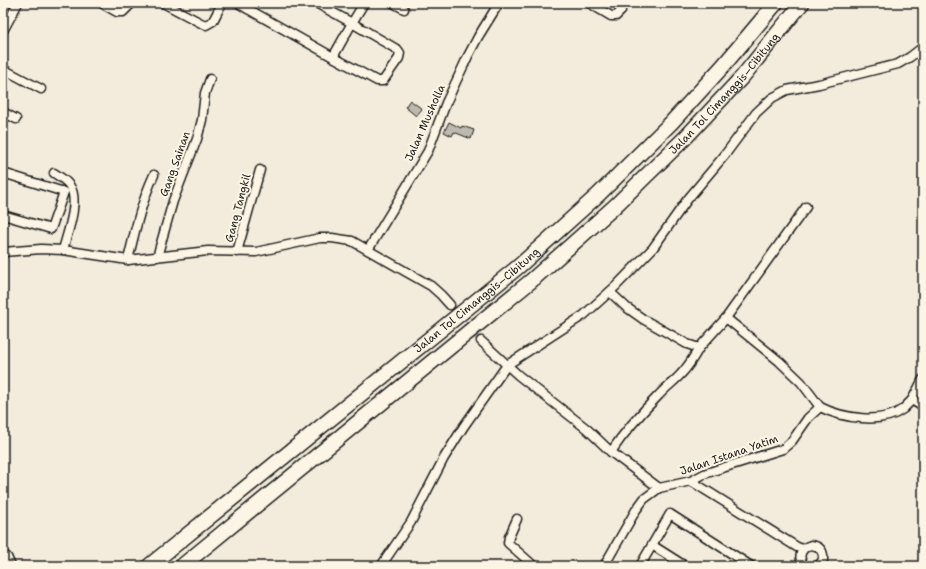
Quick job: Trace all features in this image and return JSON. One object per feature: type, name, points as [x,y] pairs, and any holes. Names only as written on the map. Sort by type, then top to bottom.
[{"type":"highway","name":"Jalan Tol Cimanggis–Cibitung","points":[[149,566],[518,266],[592,200],[671,123],[723,66],[776,3]]},
{"type":"highway","name":"Jalan Tol Cimanggis–Cibitung","points":[[182,566],[531,281],[614,208],[686,137],[743,76],[802,3]]},
{"type":"street","points":[[3,31],[18,3]]},
{"type":"street","points":[[101,3],[117,12],[123,12],[132,3]]},
{"type":"street","points":[[163,3],[206,25],[213,20],[222,3]]},
{"type":"street","points":[[238,3],[250,6],[333,57],[377,81],[384,81],[399,58],[400,52],[316,3]]},
{"type":"street","points":[[333,57],[364,3]]},
{"type":"street","points":[[393,3],[404,9]]},
{"type":"street","name":"Jalan Musholla","points":[[368,250],[428,151],[446,103],[468,56],[499,3]]},
{"type":"street","points":[[589,3],[612,16],[616,16],[621,11]]},
{"type":"street","points":[[382,566],[411,522],[444,458],[506,365],[584,315],[610,292],[653,248],[687,200],[724,156],[756,113],[772,98],[787,90],[819,84],[898,64],[923,47]]},
{"type":"street","points":[[3,69],[41,89]]},
{"type":"street","name":"Gang Sainan","points":[[157,256],[173,201],[197,139],[202,120],[205,93],[210,79]]},
{"type":"street","points":[[3,112],[16,119]]},
{"type":"street","name":"Gang Tangkil","points":[[237,252],[260,170]]},
{"type":"street","points":[[3,173],[64,192],[51,229],[3,215]]},
{"type":"street","points":[[54,173],[71,187],[74,200],[72,218],[63,250]]},
{"type":"street","points":[[128,260],[140,212],[154,175]]},
{"type":"street","points":[[611,452],[623,434],[640,414],[681,375],[690,364],[699,348],[726,318],[806,207]]},
{"type":"street","points":[[3,252],[40,249],[63,250],[128,260],[208,251],[256,252],[272,250],[320,238],[332,238],[352,242],[368,250],[431,286],[450,305]]},
{"type":"street","points":[[610,292],[626,307],[643,319],[687,344],[699,348]]},
{"type":"street","points":[[726,318],[779,361],[801,382],[820,407],[829,412],[852,417],[883,417],[902,410],[912,400],[923,379]]},
{"type":"street","points":[[481,341],[506,365],[587,429],[611,452],[659,488],[644,499],[636,510],[604,566]]},
{"type":"street","points":[[912,400],[923,407]]},
{"type":"street","name":"Jalan Istana Yatim","points":[[659,488],[691,481],[719,468],[783,449],[788,446],[808,418],[820,407]]},
{"type":"street","points":[[691,481],[797,547],[803,549],[811,545],[819,548],[823,556],[823,560],[818,566]]},
{"type":"street","points":[[640,566],[670,514],[751,566]]},
{"type":"street","points":[[517,519],[508,543],[534,566]]},
{"type":"street","points":[[652,545],[685,566]]},
{"type":"street","points":[[803,549],[800,558],[801,562],[805,566]]},
{"type":"street","points":[[3,554],[7,557],[11,566]]},
{"type":"building","points":[[410,100],[422,109],[416,116],[405,107]]},
{"type":"building","points":[[449,122],[461,128],[462,126],[474,130],[471,139],[454,132],[452,136],[444,132]]},
{"type":"tunnel","points":[[450,305],[481,341]]}]
